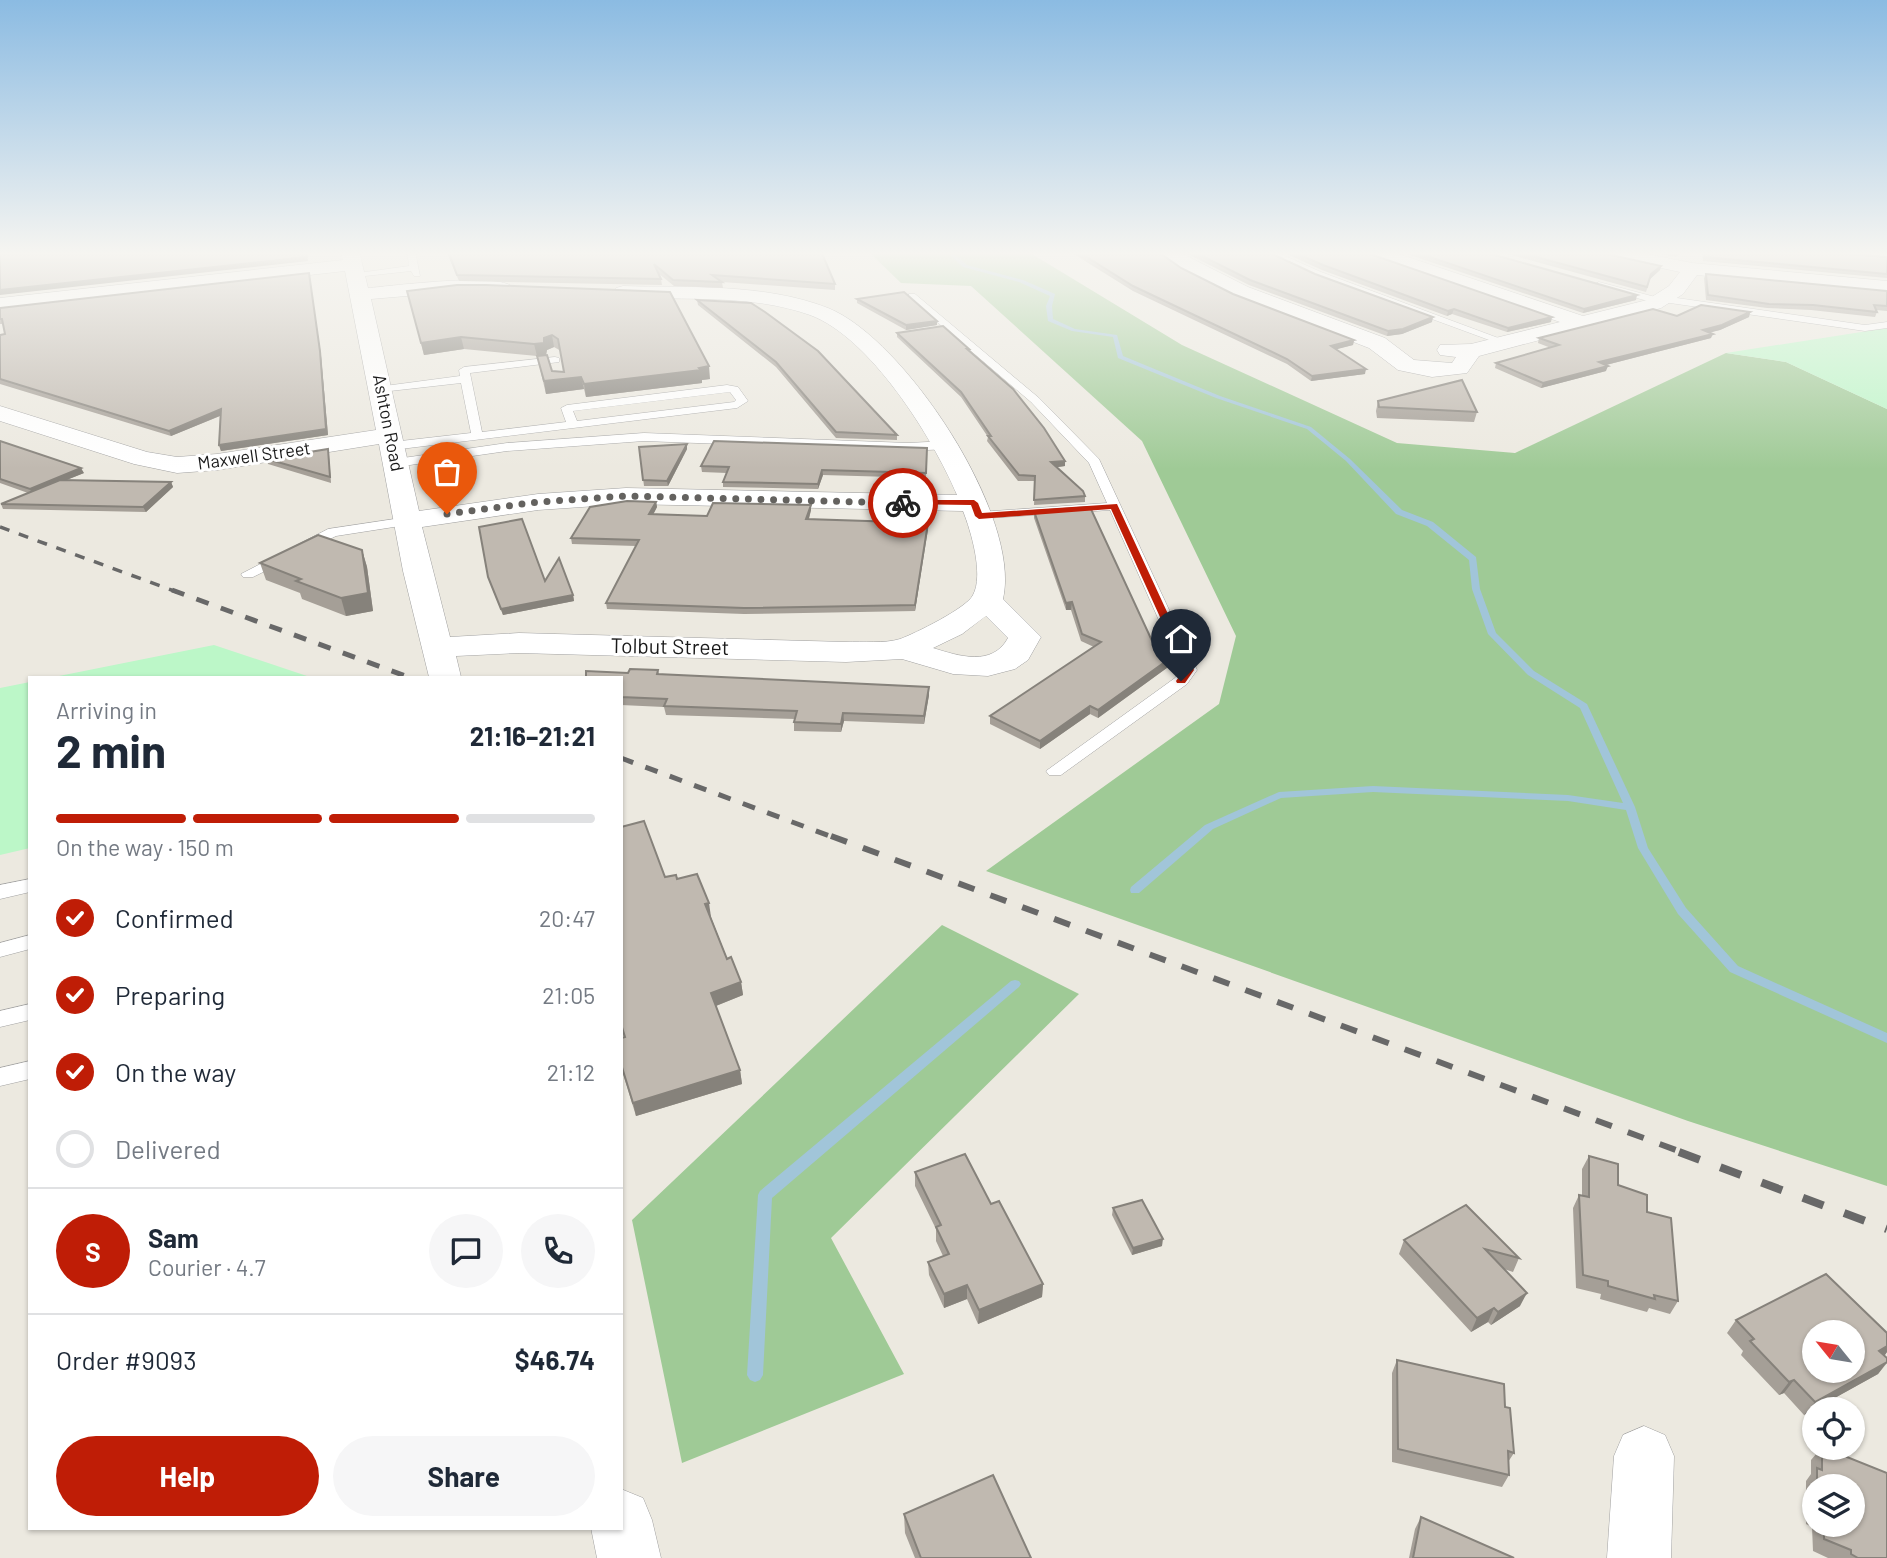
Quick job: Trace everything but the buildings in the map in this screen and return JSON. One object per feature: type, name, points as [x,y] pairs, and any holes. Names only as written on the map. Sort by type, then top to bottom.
[{"type":"street","name":"Ashton Road","points":[[368,324],[392,448],[441,662]]},
{"type":"street","points":[[842,324],[863,341],[914,395],[963,473],[992,561],[991,588],[987,601]]},
{"type":"street","points":[[1326,324],[1381,344],[1471,351],[1580,324]]},
{"type":"street","name":"Maxwell Street","points":[[0,413],[150,461],[177,465],[392,448]]},
{"type":"street","points":[[408,521],[538,502],[626,496],[977,510]]},
{"type":"street","name":"Tolbut Street","points":[[441,662],[519,643],[846,652],[904,649],[970,668],[989,667],[1012,658],[1021,649],[1025,637],[987,601],[951,627],[904,649]]},
{"type":"street","points":[[1639,1558],[1644,1456]]},
{"type":"street","points":[[623,1530],[629,1558]]},
{"type":"lane","points":[[945,324],[1035,400],[1095,462],[1189,670],[1181,681],[1055,771]]},
{"type":"lane","points":[[1454,324],[1504,342]]},
{"type":"lane","points":[[1834,324],[1865,328],[1887,325]]},
{"type":"lane","points":[[477,435],[463,372],[468,369],[555,360]]},
{"type":"lane","points":[[381,389],[464,379]]},
{"type":"lane","points":[[392,448],[477,435],[737,405],[742,401],[734,389],[727,388],[567,408]]},
{"type":"lane","points":[[563,392],[572,424]]},
{"type":"lane","points":[[392,448],[507,447],[644,436],[908,447],[947,445]]},
{"type":"lane","points":[[977,510],[1114,506]]},
{"type":"lane","points":[[248,574],[333,532],[408,521]]},
{"type":"lane","points":[[0,892],[28,885]]},
{"type":"lane","points":[[0,950],[28,943]]},
{"type":"lane","points":[[0,1019],[28,1012]]},
{"type":"lane","points":[[0,1077],[28,1070]]},
{"type":"green space","points":[[1013,324],[1147,324],[1182,345],[1397,443],[1515,453],[1726,353],[1786,362],[1887,409],[1887,1186],[1688,1121],[986,871],[1219,704],[1236,636],[1142,441]]},
{"type":"green space","points":[[1887,328],[1887,409],[1786,362],[1726,353]]},
{"type":"green space","points":[[214,645],[307,676],[59,676]]},
{"type":"green space","points":[[28,682],[28,848],[0,855],[0,688]]},
{"type":"green space","points":[[942,925],[1079,994],[831,1238],[904,1374],[682,1463],[632,1220]]},
{"type":"waterway","points":[[1059,324],[1074,330],[1115,336],[1120,357],[1218,397],[1309,428],[1348,460],[1399,512],[1430,524],[1473,559],[1476,589],[1492,634],[1531,673],[1584,706],[1630,807]]},
{"type":"waterway","points":[[1135,890],[1209,827],[1279,795],[1373,789],[1568,798],[1630,807]]},
{"type":"waterway","points":[[1630,807],[1643,848],[1682,911],[1734,969],[1887,1038]]},
{"type":"waterway","points":[[755,1375],[765,1195],[1015,984]]},
{"type":"railway","points":[[0,527],[177,592]]},
{"type":"railway","points":[[172,590],[405,676]]},
{"type":"railway","points":[[623,759],[835,838]]},
{"type":"railway","points":[[831,836],[1684,1153]]},
{"type":"railway","points":[[1679,1152],[1887,1229]]},
{"type":"way so far","points":[[447,514],[538,502],[626,496],[903,503]]},
{"type":"route","points":[[903,503],[974,503],[979,516],[1114,506],[1189,670],[1181,681]]}]
